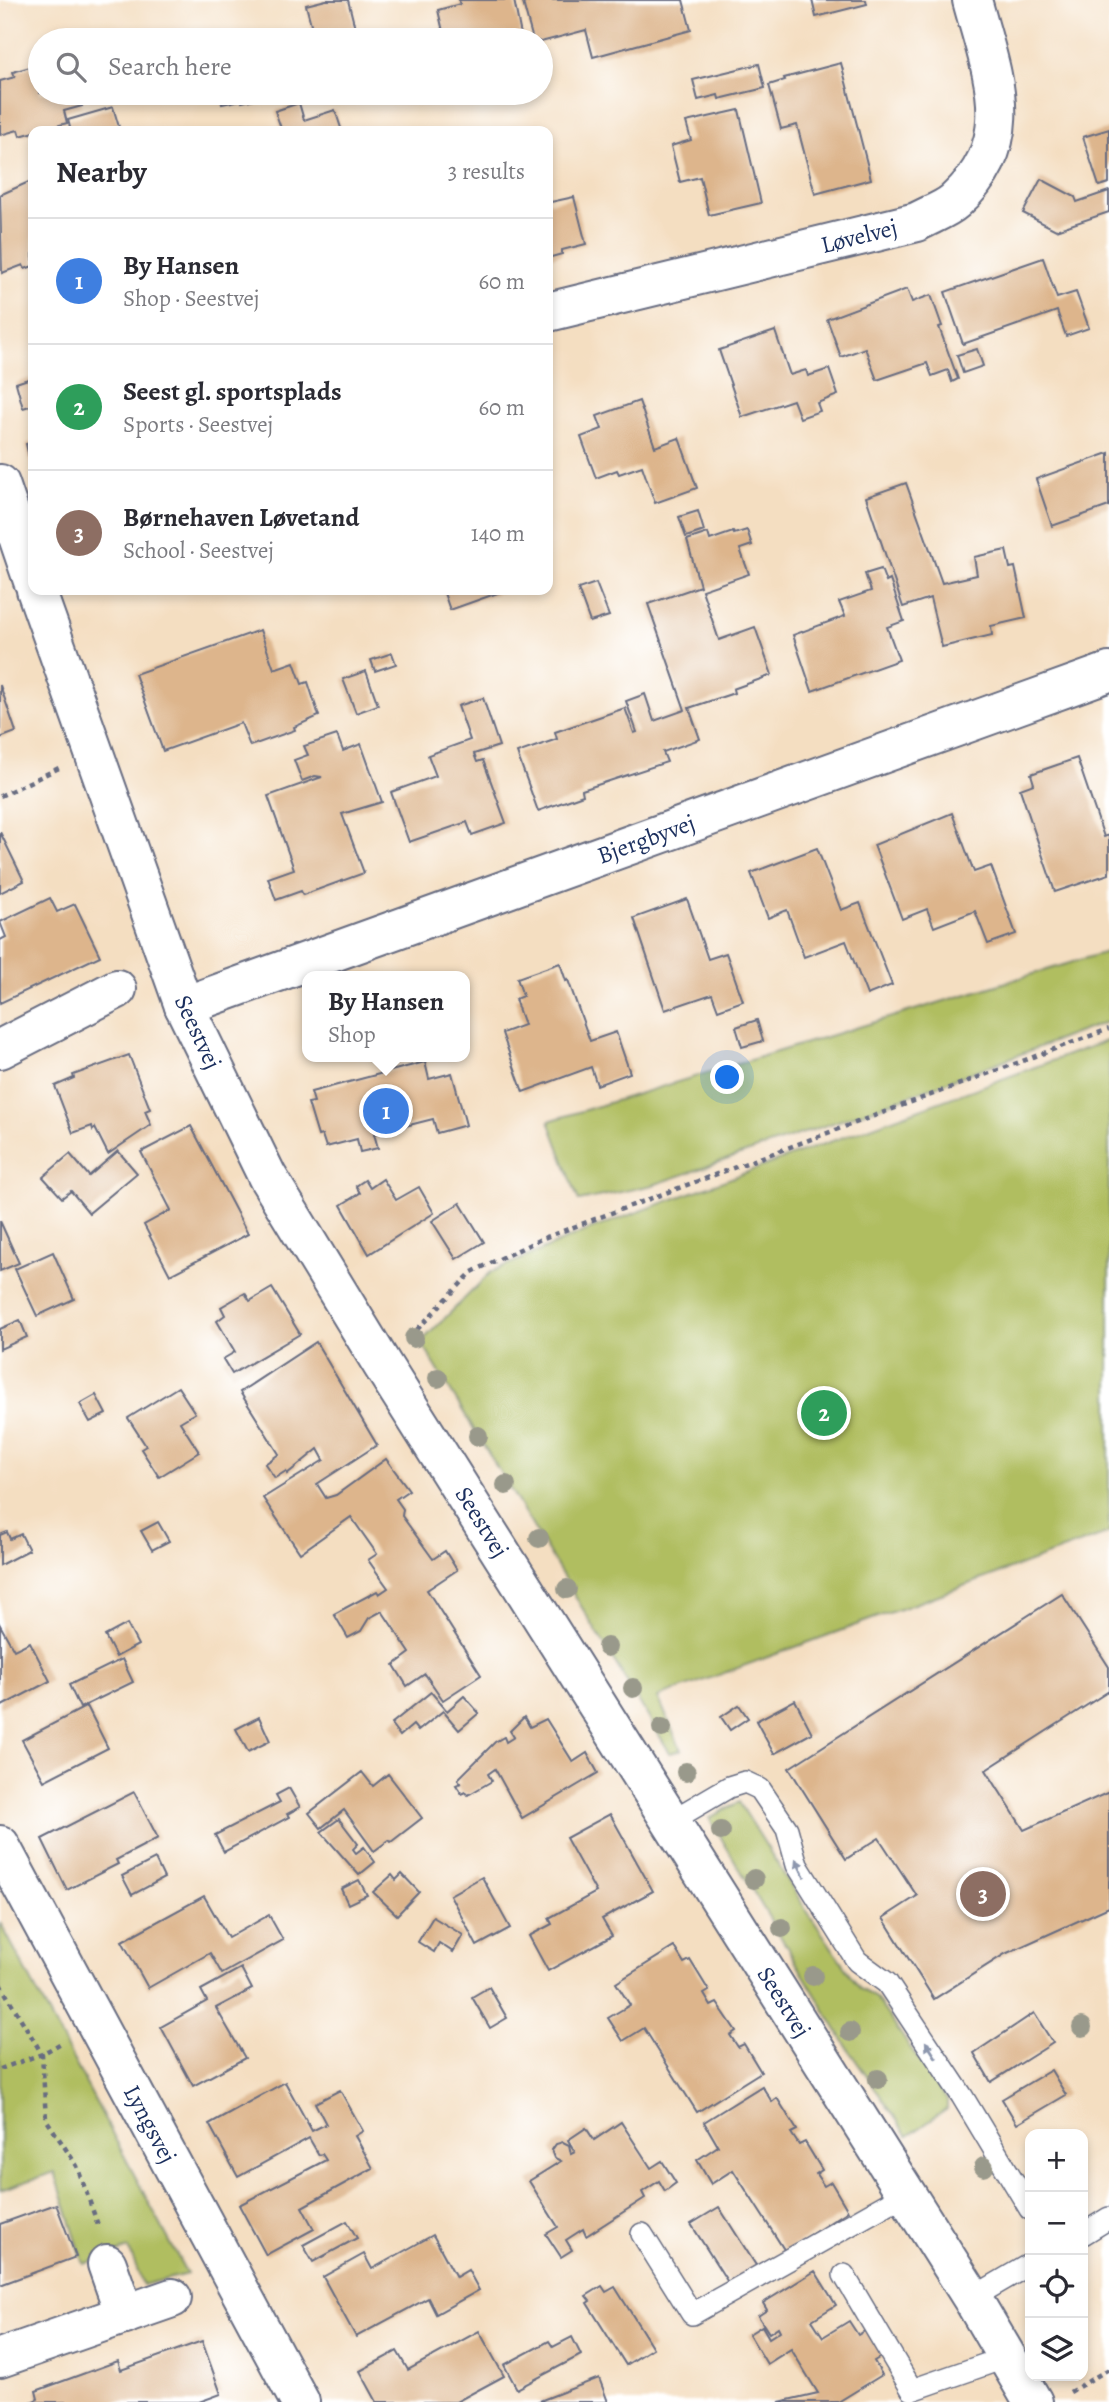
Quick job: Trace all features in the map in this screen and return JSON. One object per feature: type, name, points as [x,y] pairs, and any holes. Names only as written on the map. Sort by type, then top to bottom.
[{"type":"street","name":"Løvelvej","points":[[553,311],[916,222],[953,203],[981,172],[996,134],[997,93],[972,0]]},
{"type":"street","points":[[0,484],[28,566]]},
{"type":"street","name":"Seestvej","points":[[38,595],[184,1006],[267,1176],[383,1366],[1007,2357],[1047,2399]]},
{"type":"street","name":"Bjergbyvej","points":[[184,1006],[1109,672]]},
{"type":"street","points":[[0,1049],[117,989]]},
{"type":"street","name":"Lyngsvej","points":[[0,1845],[300,2402]]},
{"type":"street","points":[[107,2264],[125,2315]]},
{"type":"street","points":[[0,2358],[172,2298]]},
{"type":"lane","points":[[671,1821],[729,1787],[745,1782],[760,1789],[787,1829],[797,1865],[856,1961],[887,1983],[969,2108],[1025,2201]]},
{"type":"lane","points":[[642,2234],[692,2314],[905,2193]]},
{"type":"lane","points":[[1088,2231],[1109,2218]]},
{"type":"lane","points":[[972,2298],[1025,2267]]},
{"type":"lane","points":[[844,2275],[912,2390],[1007,2357]]},
{"type":"path","points":[[0,796],[92,753]]},
{"type":"path","points":[[383,1366],[472,1272],[541,1239],[1109,1029]]},
{"type":"path","points":[[0,1984],[42,2054],[46,2119],[77,2166],[107,2249],[107,2264]]},
{"type":"path","points":[[0,2069],[42,2054],[96,2024]]},
{"type":"path","points":[[1047,2399],[1109,2370]]},
{"type":"green space","points":[[1109,951],[1109,1021],[879,1107],[653,1185],[579,1201],[549,1121]]},
{"type":"green space","points":[[1109,1040],[1109,1533],[658,1697],[681,1750],[670,1753],[421,1342],[491,1272],[586,1231]]},
{"type":"green space","points":[[739,1802],[803,1905],[860,1989],[875,1997],[947,2100],[947,2109],[908,2136],[850,2052],[709,1818]]},
{"type":"green space","points":[[0,1922],[187,2274],[143,2285],[129,2249],[84,2264],[55,2172],[0,2190]]},
{"type":"building","points":[[326,0],[348,0],[355,28],[312,28],[306,5]]},
{"type":"building","points":[[459,0],[514,0],[520,28],[442,28],[438,10],[460,4]]},
{"type":"building","points":[[534,0],[683,0],[691,30],[593,57],[586,30],[553,39],[553,28],[530,28],[523,3]]},
{"type":"building","points":[[812,0],[866,0],[867,4],[816,17]]},
{"type":"building","points":[[841,63],[871,179],[815,194],[797,125],[781,129],[769,85],[785,80],[784,78]]},
{"type":"building","points":[[759,64],[765,88],[719,99],[718,95],[698,100],[693,80]]},
{"type":"building","points":[[28,68],[28,105],[82,106],[64,111],[67,123],[56,126],[28,126],[28,134],[20,136],[18,130],[0,135],[0,81],[15,77],[13,72]]},
{"type":"building","points":[[300,105],[304,120],[335,110],[340,126],[280,126],[275,111]]},
{"type":"building","points":[[113,107],[119,126],[70,126],[68,120]]},
{"type":"building","points":[[739,110],[761,203],[709,215],[700,177],[680,182],[671,146],[691,140],[686,122]]},
{"type":"building","points":[[1109,129],[1109,183],[1099,186],[1083,137]]},
{"type":"building","points":[[1041,179],[1075,197],[1077,202],[1109,191],[1109,212],[1056,230],[1023,213]]},
{"type":"building","points":[[28,182],[28,268],[25,269],[23,265],[2,273],[0,195]]},
{"type":"building","points":[[574,197],[586,244],[562,250],[562,254],[553,257],[553,202]]},
{"type":"building","points":[[1043,258],[1057,298],[1076,292],[1089,328],[1066,336],[1057,311],[963,344],[945,292]]},
{"type":"building","points":[[907,289],[912,302],[931,295],[942,326],[939,327],[958,379],[952,382],[948,370],[932,376],[927,363],[877,380],[865,348],[841,357],[827,319]]},
{"type":"building","points":[[775,331],[790,375],[806,370],[808,376],[829,369],[838,395],[817,403],[820,411],[800,418],[793,400],[742,417],[719,350]]},
{"type":"building","points":[[977,349],[983,366],[963,373],[957,355]]},
{"type":"building","points":[[28,379],[28,406],[23,408],[16,383]]},
{"type":"building","points":[[639,401],[655,447],[679,438],[697,488],[655,503],[642,466],[619,474],[617,470],[596,478],[581,437],[602,429],[597,416]]},
{"type":"building","points":[[1109,453],[1109,506],[1052,526],[1036,479]]},
{"type":"building","points":[[906,483],[942,583],[977,575],[974,557],[1006,550],[1010,568],[1015,567],[1026,618],[991,626],[992,635],[942,647],[930,598],[903,607],[866,497]]},
{"type":"building","points":[[698,511],[704,531],[686,537],[679,517]]},
{"type":"building","points":[[747,530],[752,545],[740,549],[749,574],[702,590],[719,640],[755,627],[772,675],[733,689],[734,693],[689,708],[700,739],[663,752],[667,762],[582,790],[583,795],[538,811],[517,753],[557,739],[555,732],[625,708],[634,733],[637,732],[626,701],[645,694],[654,721],[685,710],[648,604],[700,586],[687,540],[708,533],[710,540]]},
{"type":"building","points":[[881,569],[886,582],[890,580],[904,621],[887,627],[899,660],[812,691],[793,635],[845,616],[839,602],[871,591],[865,574]]},
{"type":"building","points":[[596,583],[609,616],[590,622],[578,589]]},
{"type":"building","points":[[445,595],[492,595],[450,610]]},
{"type":"building","points":[[260,630],[274,669],[294,662],[302,684],[308,682],[319,716],[294,727],[295,730],[250,746],[241,723],[163,751],[135,674]]},
{"type":"building","points":[[392,653],[396,664],[375,671],[371,660]]},
{"type":"building","points":[[366,671],[378,705],[356,713],[343,679]]},
{"type":"building","points":[[0,685],[16,732],[0,738]]},
{"type":"building","points":[[483,698],[499,746],[474,754],[477,762],[483,760],[506,823],[472,835],[467,822],[409,842],[391,792],[436,776],[428,755],[470,740],[458,706]]},
{"type":"building","points":[[337,735],[343,751],[361,744],[382,802],[342,814],[364,873],[303,895],[301,891],[276,900],[268,878],[294,869],[268,796],[322,777],[315,776],[302,781],[294,760],[308,755],[304,746]]},
{"type":"building","points":[[1077,758],[1104,837],[1109,835],[1109,874],[1055,892],[1020,789],[1034,784],[1031,774]]},
{"type":"building","points":[[952,813],[974,872],[991,866],[1016,934],[988,944],[975,911],[934,927],[927,909],[902,919],[874,845]]},
{"type":"building","points":[[0,832],[24,881],[0,893]]},
{"type":"building","points":[[817,848],[841,910],[860,903],[892,985],[867,995],[846,941],[804,957],[787,910],[768,918],[751,873]]},
{"type":"building","points":[[50,898],[57,912],[75,904],[100,956],[0,1003],[0,940],[6,937],[0,922]]},
{"type":"building","points":[[687,899],[708,959],[726,953],[743,1001],[718,1010],[712,994],[665,1010],[634,918]]},
{"type":"building","points":[[560,963],[590,1041],[616,1032],[630,1073],[597,1085],[591,1067],[523,1092],[502,1033],[524,1025],[515,999],[523,996],[517,978]]},
{"type":"building","points":[[757,1020],[763,1041],[742,1047],[736,1027]]},
{"type":"building","points":[[129,1055],[150,1109],[145,1111],[151,1125],[108,1154],[92,1126],[73,1133],[55,1086],[74,1078],[73,1075]]},
{"type":"building","points":[[425,1062],[429,1079],[452,1073],[466,1125],[437,1133],[433,1119],[374,1134],[378,1148],[360,1152],[357,1139],[326,1147],[322,1135],[318,1136],[308,1103],[314,1102],[311,1092]]},
{"type":"building","points":[[191,1126],[248,1234],[170,1275],[144,1225],[171,1210],[141,1152]]},
{"type":"building","points":[[118,1151],[137,1173],[89,1213],[71,1191],[62,1198],[43,1177],[70,1154],[89,1176]]},
{"type":"building","points":[[383,1179],[396,1200],[419,1187],[434,1213],[369,1254],[341,1205],[360,1193],[356,1186],[365,1180],[370,1188]]},
{"type":"building","points":[[460,1203],[484,1242],[456,1259],[432,1221]]},
{"type":"building","points":[[0,1221],[19,1263],[0,1271]]},
{"type":"building","points":[[53,1252],[74,1299],[37,1316],[15,1269]]},
{"type":"building","points":[[272,1288],[300,1334],[232,1374],[223,1359],[235,1352],[217,1321],[225,1315],[221,1307],[245,1293],[250,1301]]},
{"type":"building","points":[[20,1320],[27,1337],[0,1349],[0,1329]]},
{"type":"building","points":[[316,1342],[377,1445],[317,1484],[326,1498],[336,1495],[386,1459],[409,1490],[396,1499],[403,1509],[402,1516],[433,1559],[445,1551],[457,1570],[427,1590],[481,1675],[443,1700],[425,1674],[407,1686],[394,1665],[410,1653],[382,1611],[369,1618],[361,1631],[348,1638],[334,1614],[388,1588],[368,1560],[377,1554],[351,1517],[300,1553],[263,1498],[324,1460],[318,1449],[287,1474],[286,1471],[275,1478],[265,1464],[279,1454],[240,1392]]},
{"type":"building","points":[[178,1387],[195,1413],[180,1422],[199,1452],[159,1477],[141,1449],[146,1446],[128,1418]]},
{"type":"building","points":[[96,1395],[106,1414],[90,1422],[80,1404]]},
{"type":"building","points":[[158,1522],[169,1541],[152,1550],[141,1531]]},
{"type":"building","points":[[7,1532],[10,1539],[21,1534],[29,1550],[0,1565],[0,1535]]},
{"type":"building","points":[[1062,1594],[1109,1667],[1109,1691],[986,1770],[1024,1830],[1109,1792],[1109,1907],[1005,1954],[934,1999],[883,1918],[917,1896],[879,1838],[846,1859],[789,1768]]},
{"type":"building","points":[[127,1624],[138,1645],[116,1657],[105,1636]]},
{"type":"building","points":[[0,1625],[14,1650],[30,1642],[50,1681],[0,1707]]},
{"type":"building","points":[[122,1659],[133,1682],[80,1708],[69,1685]]},
{"type":"building","points":[[431,1692],[447,1711],[464,1696],[479,1713],[459,1730],[443,1711],[418,1731],[413,1725],[400,1736],[391,1724]]},
{"type":"building","points":[[795,1700],[812,1733],[774,1754],[756,1721]]},
{"type":"building","points":[[739,1705],[748,1718],[730,1730],[721,1717]]},
{"type":"building","points":[[87,1706],[108,1748],[44,1781],[22,1740]]},
{"type":"building","points":[[259,1717],[270,1741],[248,1752],[236,1729]]},
{"type":"building","points":[[524,1717],[530,1727],[546,1719],[573,1762],[587,1753],[598,1773],[522,1818],[495,1769],[488,1774],[492,1781],[468,1795],[466,1792],[462,1794],[456,1785],[461,1783],[458,1779],[495,1742],[504,1737],[506,1742],[514,1737],[510,1731]]},
{"type":"building","points":[[362,1772],[373,1786],[388,1774],[422,1818],[391,1842],[389,1840],[374,1851],[344,1810],[321,1828],[309,1813]]},
{"type":"building","points":[[289,1788],[300,1807],[287,1814],[289,1817],[224,1852],[215,1835],[280,1802],[276,1795]]},
{"type":"building","points":[[134,1792],[158,1838],[116,1860],[118,1864],[67,1890],[42,1839]]},
{"type":"building","points":[[610,1814],[653,1891],[602,1919],[612,1936],[548,1971],[529,1936],[552,1924],[549,1918],[596,1892],[566,1838]]},
{"type":"building","points":[[339,1819],[358,1844],[353,1849],[356,1853],[364,1847],[375,1862],[359,1875],[321,1832]]},
{"type":"building","points":[[155,1859],[164,1878],[132,1895],[122,1876]]},
{"type":"building","points":[[402,1874],[419,1892],[397,1915],[373,1892],[392,1875],[396,1880]]},
{"type":"building","points":[[482,1877],[510,1928],[477,1946],[450,1895]]},
{"type":"building","points":[[359,1880],[367,1895],[348,1904],[341,1889]]},
{"type":"building","points":[[204,1896],[228,1938],[269,1915],[283,1940],[222,1974],[210,1953],[148,1988],[122,1941]]},
{"type":"building","points":[[433,1917],[463,1935],[453,1952],[439,1943],[434,1952],[418,1942]]},
{"type":"building","points":[[674,1947],[684,1963],[690,1960],[709,1991],[704,1994],[711,2006],[717,2003],[736,2031],[730,2035],[738,2047],[744,2044],[761,2072],[697,2112],[644,2028],[623,2041],[608,2018],[630,2005],[616,1983]]},
{"type":"building","points":[[241,1968],[252,1989],[216,2008],[245,2058],[193,2086],[161,2027],[207,2001],[201,1990]]},
{"type":"building","points":[[489,1987],[507,2018],[490,2028],[472,1997]]},
{"type":"building","points":[[1034,2013],[1053,2043],[991,2082],[974,2053]]},
{"type":"building","points":[[1051,2070],[1066,2095],[1017,2124],[1002,2099]]},
{"type":"building","points":[[285,2082],[312,2131],[326,2124],[315,2103],[340,2090],[363,2131],[355,2136],[373,2168],[302,2207],[314,2229],[266,2255],[239,2205],[326,2160],[322,2154],[319,2155],[309,2138],[238,2177],[209,2124]]},
{"type":"building","points":[[762,2086],[772,2102],[777,2098],[797,2130],[791,2133],[799,2145],[805,2142],[822,2170],[816,2174],[824,2186],[831,2182],[848,2211],[785,2251],[733,2170],[711,2184],[697,2160],[718,2146],[704,2122]]},
{"type":"building","points":[[621,2122],[651,2168],[662,2161],[676,2183],[665,2191],[659,2181],[642,2192],[645,2198],[586,2236],[583,2229],[566,2240],[572,2250],[561,2257],[546,2234],[558,2227],[529,2181],[561,2161],[555,2158],[552,2150],[556,2144],[563,2142],[569,2145],[571,2154],[575,2152],[568,2140],[586,2128],[594,2140]]},
{"type":"building","points":[[56,2204],[76,2257],[0,2285],[0,2224]]},
{"type":"building","points":[[719,2207],[757,2267],[729,2284],[691,2224]]},
{"type":"building","points":[[347,2221],[357,2238],[313,2262],[303,2245]]},
{"type":"building","points":[[433,2235],[456,2277],[468,2270],[479,2290],[436,2314],[428,2298],[356,2337],[323,2277],[364,2254],[372,2269]]},
{"type":"building","points":[[815,2271],[836,2305],[812,2320],[823,2337],[849,2321],[858,2335],[868,2329],[884,2355],[874,2361],[882,2375],[838,2402],[779,2402],[818,2393],[791,2349],[767,2364],[749,2334],[762,2326],[769,2338],[780,2331],[778,2327],[769,2333],[758,2316],[767,2310],[763,2303]]},
{"type":"building","points":[[602,2286],[606,2292],[615,2287],[653,2348],[626,2365],[587,2303],[590,2301],[586,2296]]},
{"type":"building","points":[[479,2331],[504,2376],[456,2402],[377,2402],[360,2371],[397,2351],[408,2370]]},
{"type":"building","points":[[572,2337],[581,2355],[517,2389],[504,2365],[549,2341],[553,2347]]},
{"type":"building","points":[[202,2341],[221,2394],[199,2402],[31,2402],[38,2399],[36,2391],[118,2361],[121,2370]]},
{"type":"building","points":[[599,2378],[608,2402],[537,2402]]},
{"type":"place","name":"By Hansen","points":[[386,1111]]},
{"type":"place","name":"Seest gl. sportsplads","points":[[824,1413]]},
{"type":"place","name":"Børnehaven Løvetand","points":[[983,1894]]}]
